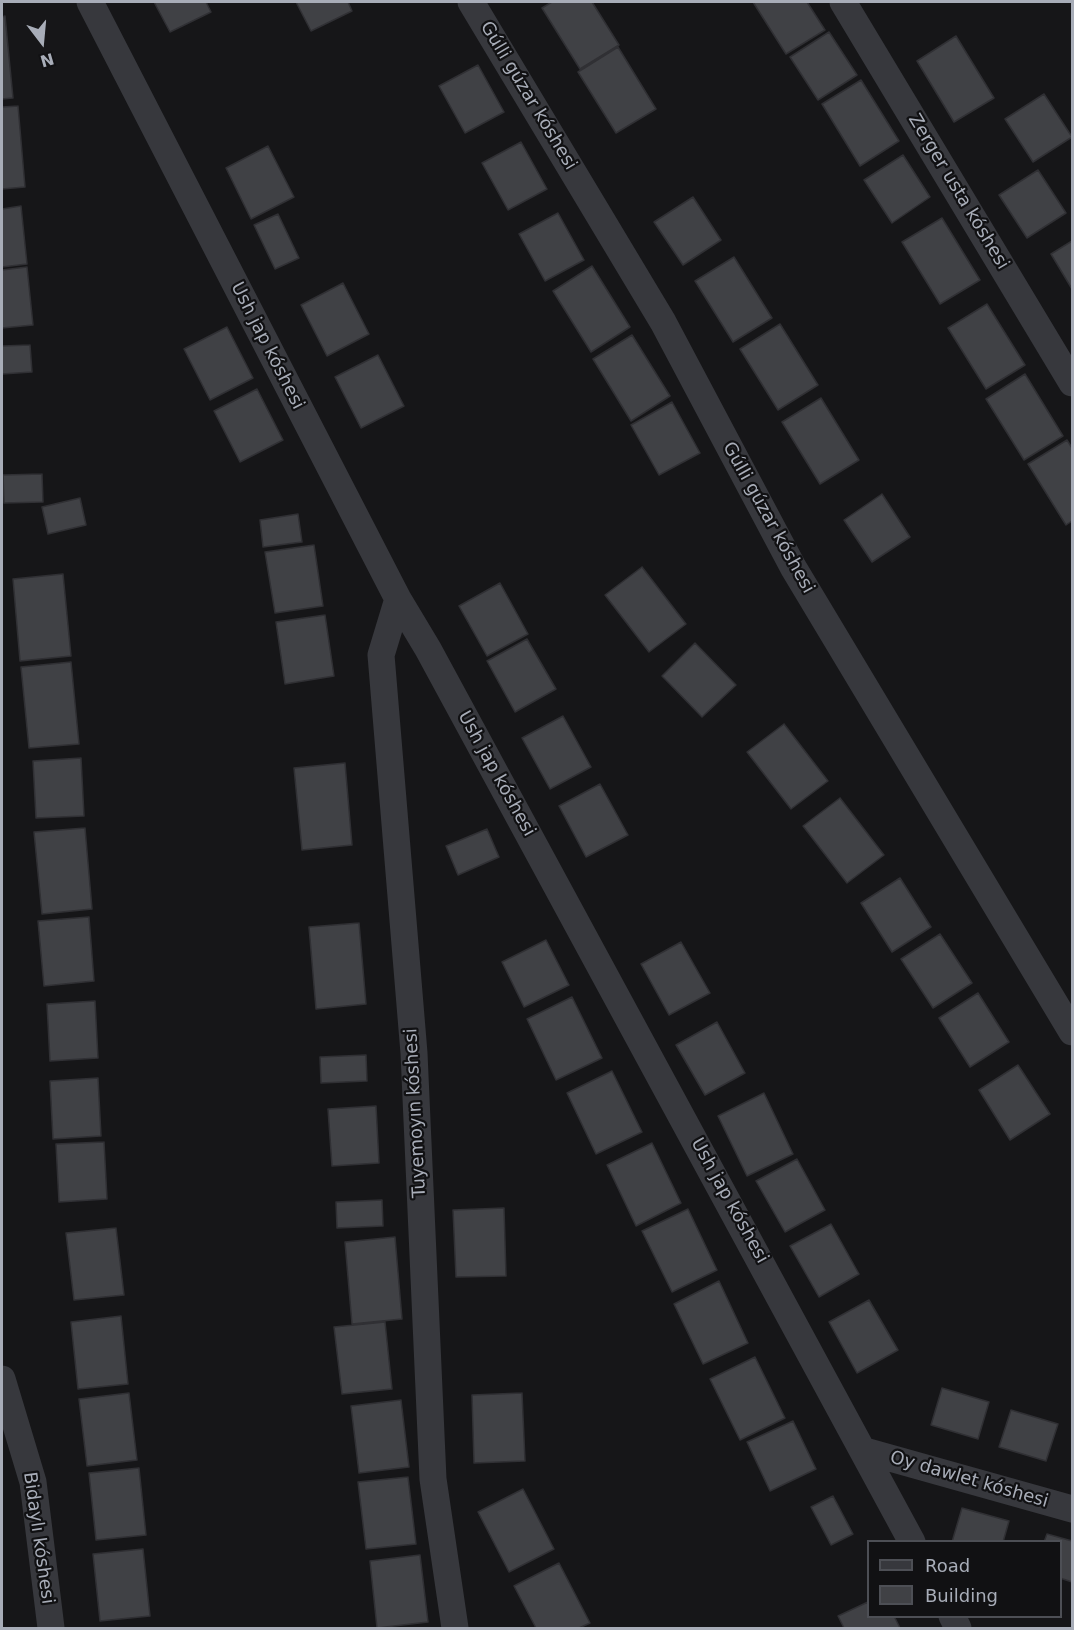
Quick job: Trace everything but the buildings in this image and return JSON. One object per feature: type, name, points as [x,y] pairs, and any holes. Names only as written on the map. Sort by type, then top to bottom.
[{"type":"street","name":"Ush jap kóshesi","points":[[90,2],[398,599],[434,659],[865,1450],[911,1540]]},
{"type":"street","name":"Gúlli gúzar kóshesi","points":[[471,2],[663,322],[793,567],[1072,1032]]},
{"type":"street","name":"Zerger usta kóshesi","points":[[843,2],[1072,383]]},
{"type":"street","name":"Tuyemoyın kóshesi","points":[[398,599],[381,655],[414,1053],[433,1479],[455,1629]]},
{"type":"street","name":"Bidaylı kóshesi","points":[[2,1378],[33,1482],[51,1629]]},
{"type":"street","name":"Oy dawlet kóshesi","points":[[865,1450],[1072,1509]]}]
